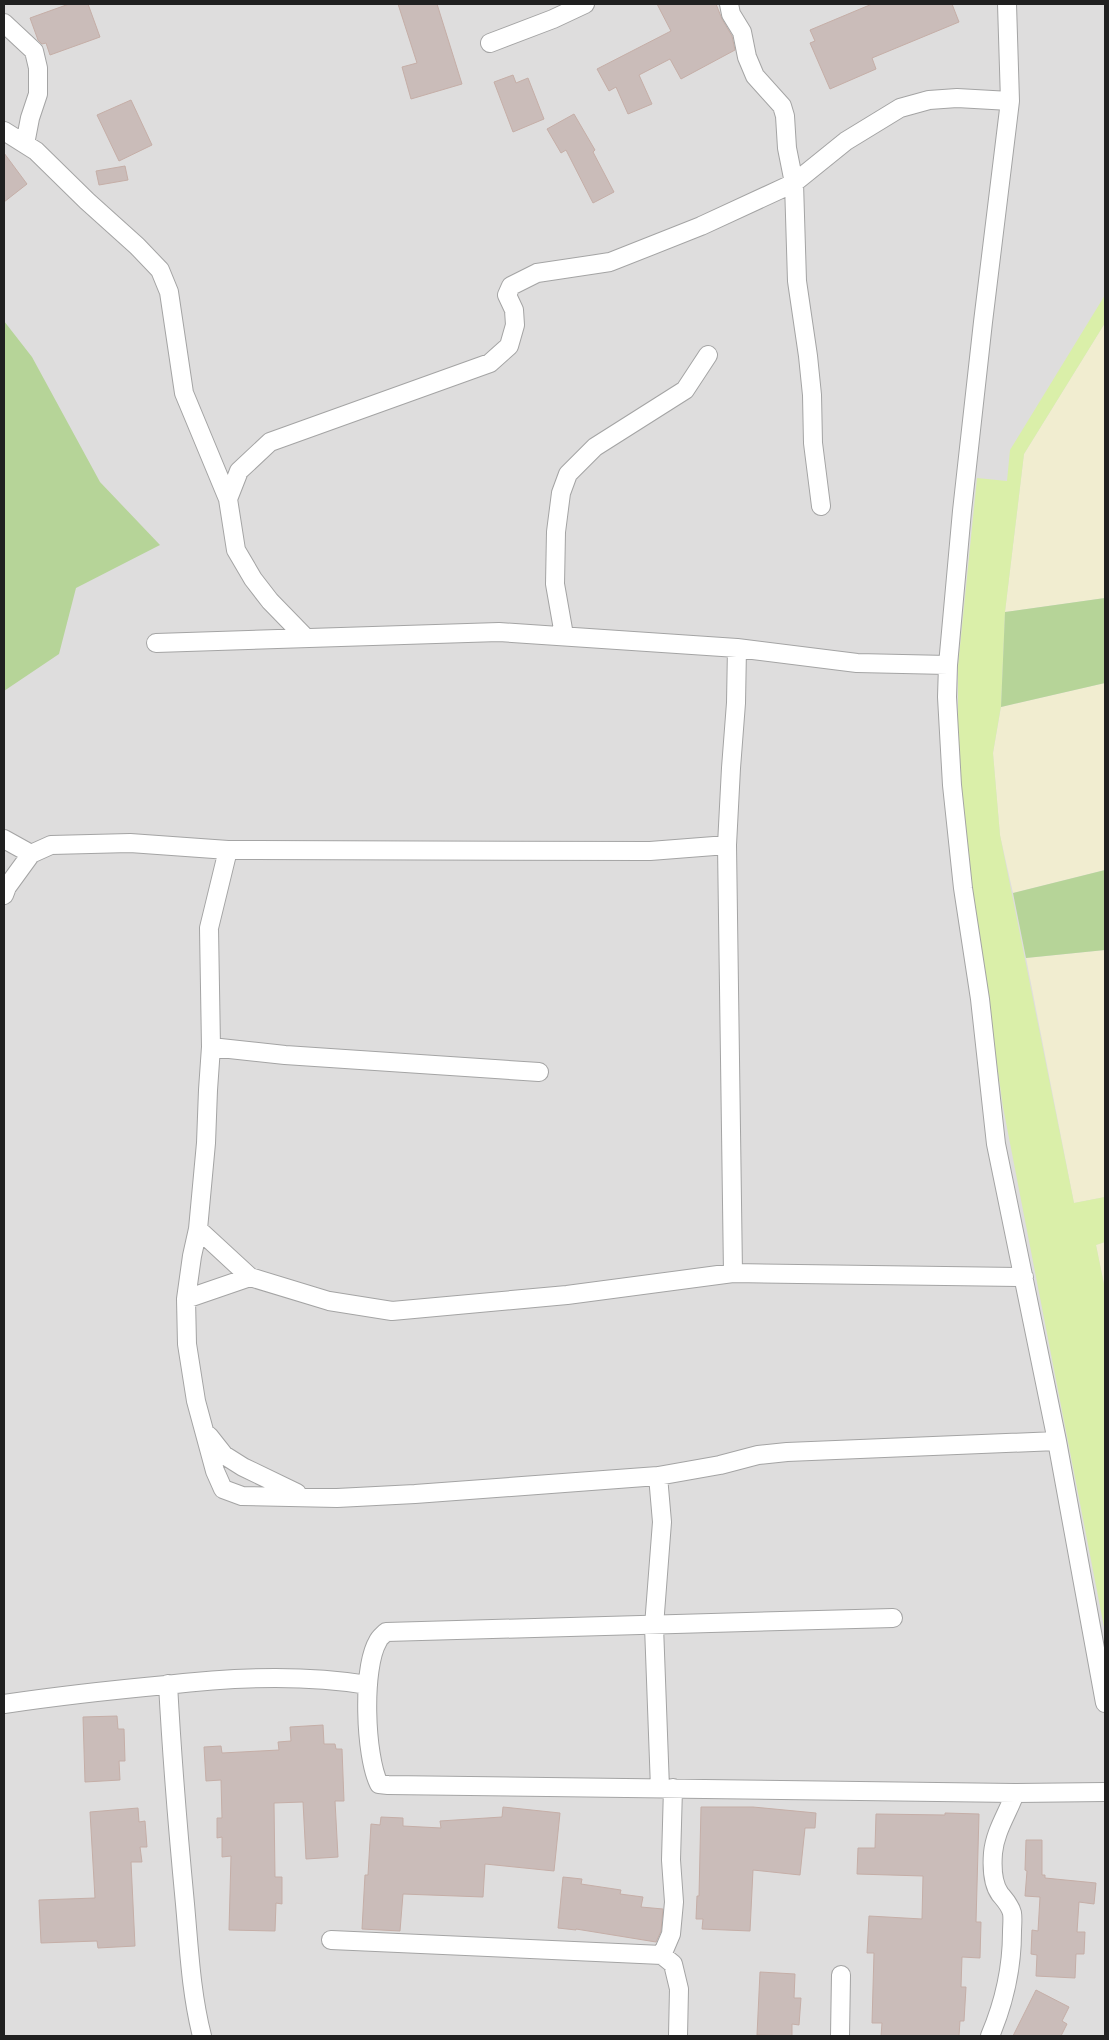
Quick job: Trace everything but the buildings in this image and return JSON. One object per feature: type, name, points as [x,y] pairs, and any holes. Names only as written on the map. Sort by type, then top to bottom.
[{"type":"street","points":[[490,43],[553,19],[585,4]]},
{"type":"street","points":[[729,4],[731,14],[742,32],[747,57],[755,76],[782,106],[785,116],[794,183],[797,281],[810,372],[813,443],[821,506]]},
{"type":"street","points":[[1007,4],[1010,101],[962,511],[948,665],[947,696],[952,785],[963,888],[980,999],[996,1144],[1057,1441],[1105,1703]]},
{"type":"street","points":[[4,23],[34,52],[38,68],[38,94],[24,144]]},
{"type":"street","points":[[228,499],[239,471],[270,442],[490,363],[499,357],[509,346],[515,325],[514,310],[507,296],[511,286],[537,273],[616,260],[701,226],[794,183],[846,140],[900,108],[929,100],[957,98],[1010,101]]},
{"type":"street","points":[[4,131],[36,152],[87,202],[137,246],[160,270],[169,292],[184,393],[228,499],[236,550],[253,579],[270,601],[306,638]]},
{"type":"street","points":[[564,635],[555,584],[561,494],[568,474],[594,447],[685,390],[708,355]]},
{"type":"street","points":[[156,643],[499,632],[737,648],[857,663],[948,665]]},
{"type":"street","points":[[733,1274],[727,845],[736,703],[737,648]]},
{"type":"street","points":[[4,839],[31,854]]},
{"type":"street","points":[[4,895],[7,887],[31,854],[50,845],[130,843],[228,850],[650,851],[727,845]]},
{"type":"street","points":[[228,850],[209,928],[211,1047],[206,1143],[198,1229],[186,1300],[188,1352],[202,1426],[215,1472],[223,1488],[242,1496],[337,1498],[415,1494],[658,1476],[720,1466],[758,1455],[787,1452],[1057,1441]]},
{"type":"street","points":[[211,1047],[285,1055],[539,1072]]},
{"type":"street","points":[[198,1229],[250,1277],[329,1301],[392,1311],[567,1295],[733,1274],[1024,1277]]},
{"type":"street","points":[[186,1300],[250,1277]]},
{"type":"street","points":[[202,1426],[224,1455],[243,1467],[293,1490],[301,1496]]},
{"type":"street","points":[[658,1476],[662,1522],[654,1626],[674,1902],[671,1934],[662,1955]]},
{"type":"street","points":[[893,1618],[386,1632],[378,1639],[370,1662],[368,1685],[371,1761],[379,1784],[1105,1792]]},
{"type":"street","points":[[4,1704],[85,1692],[195,1680],[256,1678],[344,1681],[368,1685]]},
{"type":"street","points":[[168,1684],[173,1776],[195,2010],[202,2036]]},
{"type":"street","points":[[990,2036],[998,2016],[1012,1959],[1012,1914],[1009,1905],[998,1892],[993,1877],[993,1854],[996,1834],[1006,1816],[1015,1792]]},
{"type":"street","points":[[331,1940],[662,1955],[673,1964],[679,1989],[678,2036]]},
{"type":"street","points":[[840,2036],[841,1974]]},
{"type":"shaded area","points":[[4,4],[1105,4],[1105,2036],[4,2036]]},
{"type":"shaded area","points":[[1105,323],[1105,598],[1005,612],[1024,454]]},
{"type":"shaded area","points":[[1105,683],[1105,870],[1013,893],[1000,835],[993,753],[1001,707]]},
{"type":"shaded area","points":[[1105,950],[1105,1197],[1074,1203],[1026,958]]},
{"type":"shaded area","points":[[1105,1242],[1105,1289],[1096,1245]]},
{"type":"green space","points":[[1105,295],[1105,323],[1024,454],[1005,612],[1001,706],[993,753],[1000,835],[1074,1203],[1105,1197],[1105,1242],[1096,1245],[1105,1289],[1105,1632],[1003,1107],[962,816],[958,751],[958,666],[977,478],[1007,481],[1010,450]]},
{"type":"green space","points":[[4,321],[32,357],[100,482],[160,545],[76,588],[59,654],[4,691]]},
{"type":"green space","points":[[1105,598],[1105,683],[1001,707],[1005,612]]},
{"type":"green space","points":[[1105,870],[1105,950],[1026,958],[1013,893]]}]
